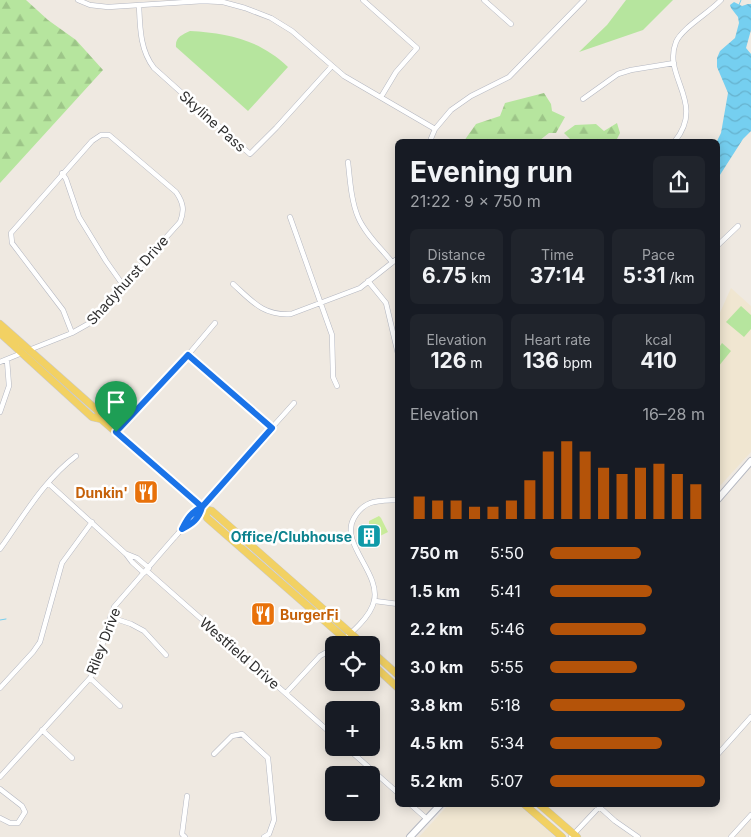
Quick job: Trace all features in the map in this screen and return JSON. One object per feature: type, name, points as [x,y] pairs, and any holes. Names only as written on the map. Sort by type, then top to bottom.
[{"type":"main road","points":[[0,324],[92,417],[101,419],[203,508],[212,511],[354,636]]},
{"type":"main road","points":[[0,333],[26,352]]},
{"type":"main road","points":[[720,497],[751,462]]},
{"type":"main road","points":[[203,508],[206,518],[343,636]]},
{"type":"main road","points":[[380,659],[395,672]]},
{"type":"main road","points":[[380,671],[395,685]]},
{"type":"main road","points":[[410,837],[438,807]]},
{"type":"main road","points":[[527,807],[562,837]]},
{"type":"main road","points":[[542,807],[574,836]]},
{"type":"street","points":[[78,0],[90,6],[108,7],[223,1],[245,8],[271,18],[292,31],[344,76],[435,129]]},
{"type":"street","points":[[363,0],[418,48],[396,72],[381,97]]},
{"type":"street","points":[[484,0],[511,24]]},
{"type":"street","points":[[431,139],[435,129],[447,114],[460,103],[515,72],[584,0]]},
{"type":"street","points":[[676,139],[684,127],[687,116],[684,96],[674,63],[674,50],[680,36],[721,0]]},
{"type":"street","name":"Skyline Pass","points":[[139,5],[141,38],[144,52],[154,68],[250,154],[332,66]]},
{"type":"street","points":[[583,99],[618,74],[630,70],[674,63]]},
{"type":"street","name":"Shadyhurst Drive","points":[[0,362],[72,333],[88,324],[180,222],[183,208],[180,198],[170,186],[115,139],[105,135],[97,137],[62,173]]},
{"type":"street","points":[[348,162],[358,217],[392,262]]},
{"type":"street","points":[[72,333],[63,310],[10,239],[14,229],[62,173],[79,217],[123,285]]},
{"type":"street","points":[[290,217],[332,335],[333,377],[337,386]]},
{"type":"street","points":[[720,243],[738,226]]},
{"type":"street","points":[[232,284],[258,307],[270,313],[280,315],[291,314],[350,293],[368,282],[395,260]]},
{"type":"street","points":[[368,282],[386,303],[395,341]]},
{"type":"street","points":[[116,432],[188,355],[215,323]]},
{"type":"street","points":[[188,355],[272,428]]},
{"type":"street","points":[[0,412],[10,386],[7,360]]},
{"type":"street","name":"Riley Drive","points":[[0,777],[90,678],[94,672],[114,607],[182,529],[191,524],[200,515],[203,508],[294,403]]},
{"type":"street","points":[[0,548],[48,483],[65,464],[76,456]]},
{"type":"street","name":"Westfield Drive","points":[[48,483],[126,554],[137,558],[147,571],[325,728]]},
{"type":"street","points":[[347,636],[366,617],[374,601],[371,578],[352,540],[352,520],[364,506],[374,501],[395,500]]},
{"type":"street","points":[[1,687],[40,642],[62,563],[92,522]]},
{"type":"street","points":[[374,601],[395,604]]},
{"type":"street","points":[[110,617],[131,624],[144,632],[166,655]]},
{"type":"street","points":[[286,693],[320,656],[325,653]]},
{"type":"street","points":[[90,678],[120,706]]},
{"type":"street","points":[[720,750],[751,717]]},
{"type":"street","points":[[42,730],[72,758]]},
{"type":"street","points":[[214,754],[232,736],[242,734],[268,758],[274,820],[270,835],[264,837]]},
{"type":"street","points":[[356,756],[395,790]]},
{"type":"street","points":[[0,789],[18,802],[25,812],[18,823],[10,823],[0,818]]},
{"type":"street","points":[[185,837],[182,834],[187,796]]},
{"type":"street","points":[[413,807],[427,819]]},
{"type":"street","points":[[574,836],[597,807]]},
{"type":"street","points":[[601,807],[615,821],[638,837]]},
{"type":"street","points":[[731,837],[751,815]]},
{"type":"shaded area","points":[[731,288],[751,306],[751,452],[720,486],[720,313]]},
{"type":"shaded area","points":[[446,807],[521,807],[555,837],[419,837]]},
{"type":"green space","points":[[0,0],[26,0],[48,20],[76,40],[103,70],[0,183]]},
{"type":"green space","points":[[626,0],[673,0],[643,30],[579,52],[607,25]]},
{"type":"green space","points":[[190,31],[230,36],[255,44],[288,67],[248,111],[176,47],[178,39]]},
{"type":"green space","points":[[544,93],[551,104],[552,111],[565,117],[556,133],[549,133],[541,139],[465,139],[476,124],[500,116],[505,103]]},
{"type":"green space","points":[[617,123],[620,133],[617,139],[570,139],[564,133],[575,125],[596,124],[604,131]]},
{"type":"green space","points":[[741,306],[751,315],[751,329],[744,337],[726,322]]},
{"type":"green space","points":[[722,343],[731,351],[720,365],[720,346]]},
{"type":"green space","points":[[379,516],[388,532],[376,538],[369,530],[371,528],[369,521]]},
{"type":"water","points":[[734,2],[742,6],[751,4],[751,30],[746,48],[751,54],[751,131],[743,139],[720,175],[720,139],[718,139],[721,133],[728,93],[717,67],[717,58],[720,51],[735,38],[739,23],[738,17],[730,5]]},
{"type":"waterway","points":[[739,5],[741,0]]},
{"type":"waterway","points":[[0,620],[6,619]]},
{"type":"place","name":"Dunkin'","points":[[146,492]]},
{"type":"place","name":"Office/Clubhouse","points":[[369,536]]},
{"type":"place","name":"BurgerFi","points":[[263,614]]},
{"type":"route","points":[[116,432],[188,355],[272,428],[202,507],[200,515],[191,524],[182,529],[186,519],[194,511],[202,507],[116,432]]}]
